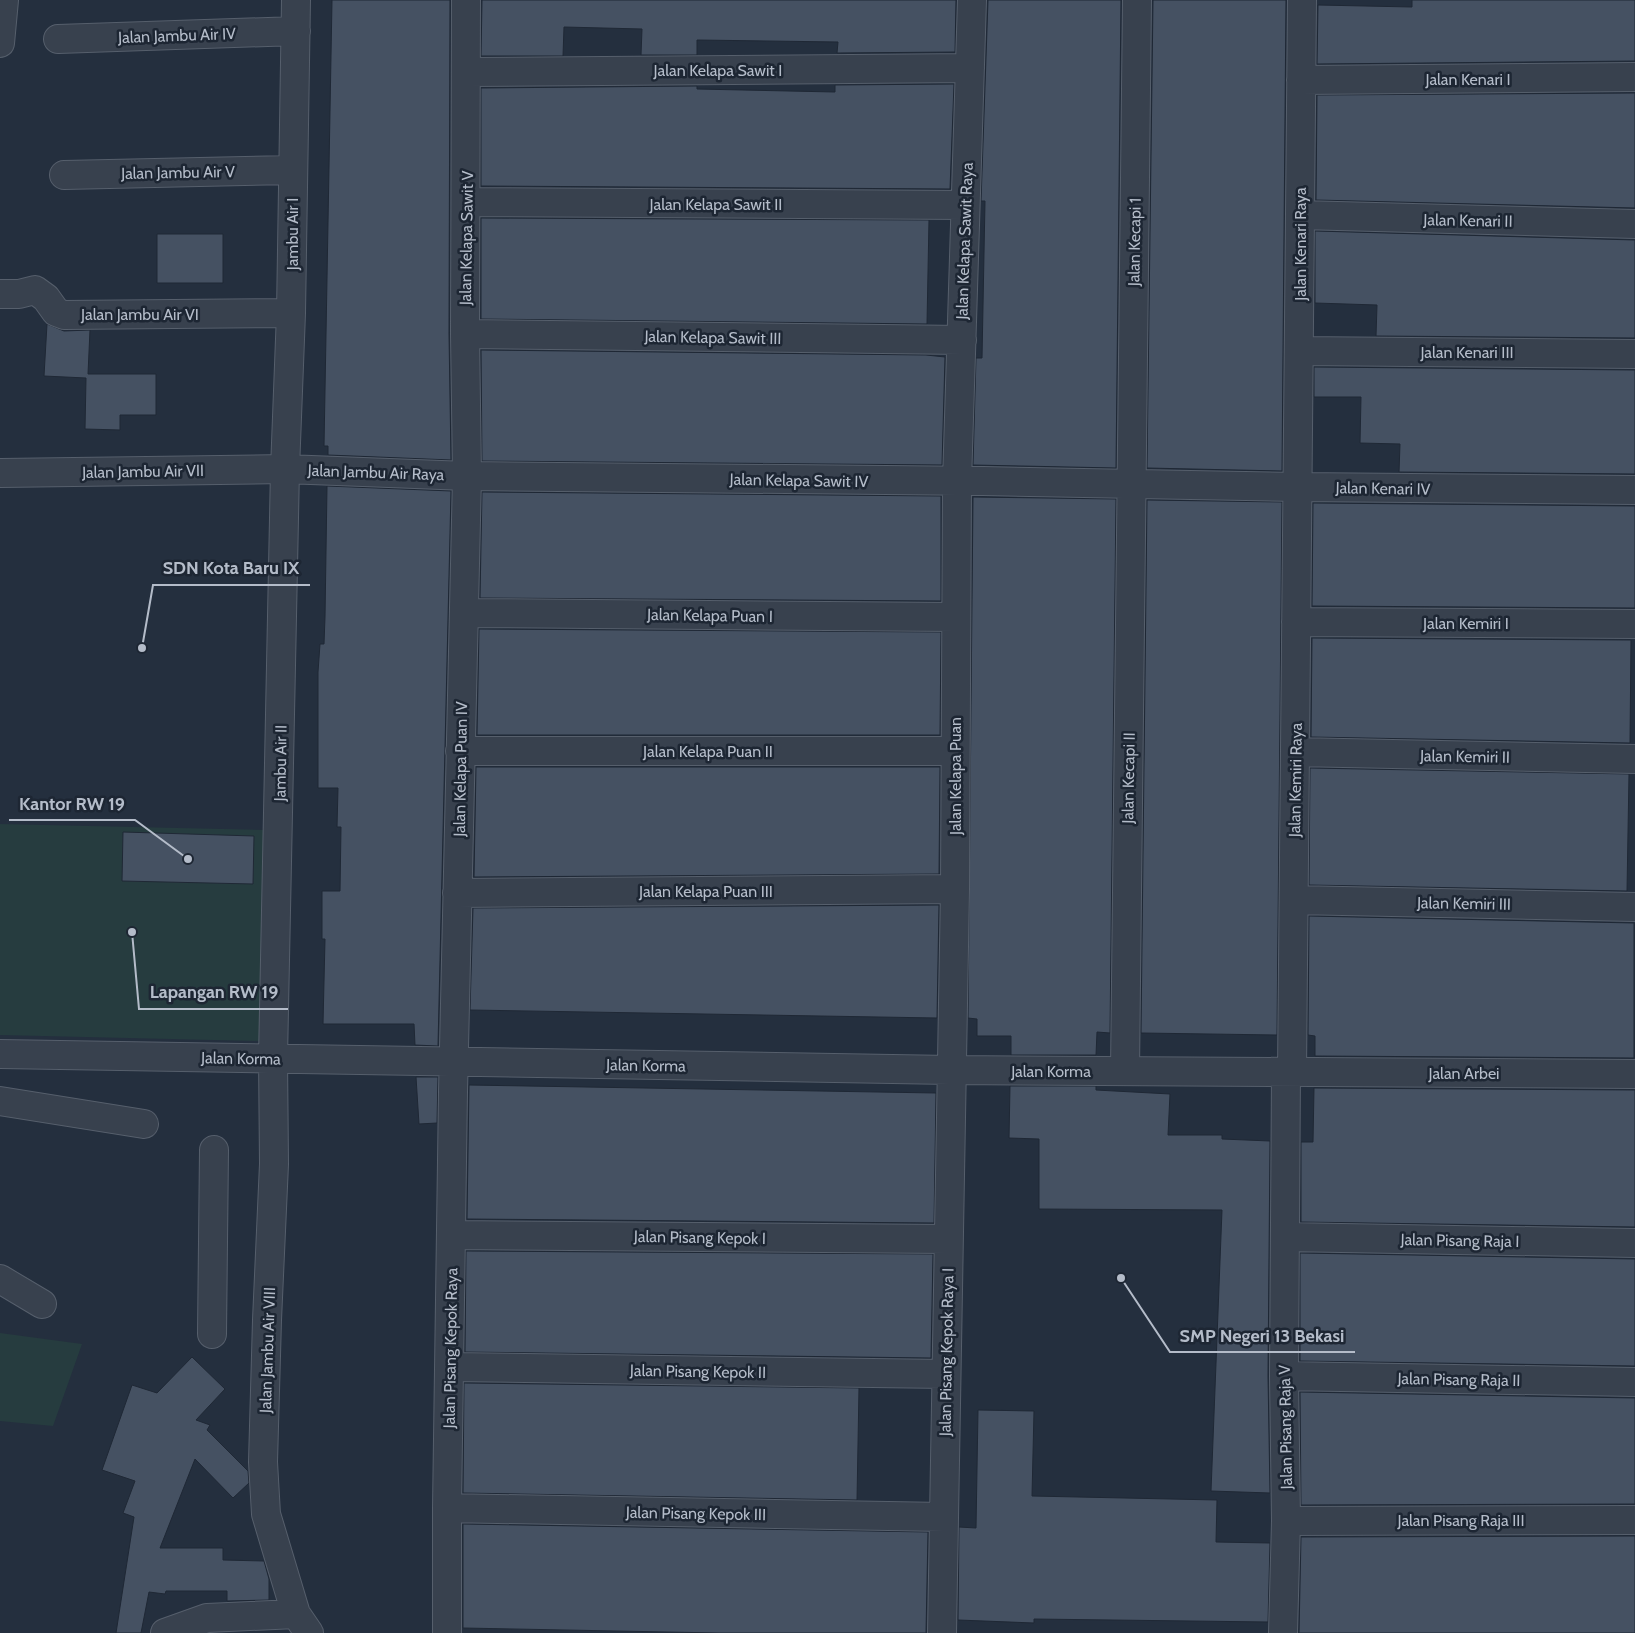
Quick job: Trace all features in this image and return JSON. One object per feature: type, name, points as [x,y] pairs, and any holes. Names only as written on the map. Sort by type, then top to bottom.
[{"type":"street","points":[[0,43],[4,0]]},
{"type":"street","name":"Jambu Air I","points":[[285,469],[291,313],[296,0]]},
{"type":"street","name":"Jalan Kelapa Sawit V","points":[[466,0],[465,334],[467,476]]},
{"type":"street","name":"Jalan Kelapa Sawit Raya","points":[[957,482],[972,0]]},
{"type":"street","name":"Jalan Kecapi 1","points":[[1132,484],[1137,0]]},
{"type":"street","name":"Jalan Kenari Raya","points":[[1298,487],[1302,0]]},
{"type":"street","name":"Jalan Jambu Air IV","points":[[58,39],[296,31]]},
{"type":"street","name":"Jalan Kelapa Sawit I","points":[[467,72],[970,68]]},
{"type":"street","name":"Jalan Kenari I","points":[[1301,80],[1635,77]]},
{"type":"street","name":"Jalan Jambu Air V","points":[[64,175],[292,170]]},
{"type":"street","name":"Jalan Kelapa Sawit II","points":[[466,202],[965,206]]},
{"type":"street","name":"Jalan Kenari II","points":[[1300,215],[1635,224]]},
{"type":"street","name":"Jalan Jambu Air VI","points":[[0,294],[19,294],[35,290],[46,298],[56,312],[64,315],[291,313]]},
{"type":"street","name":"Jalan Kelapa Sawit III","points":[[465,334],[962,340]]},
{"type":"street","name":"Jalan Kenari III","points":[[1299,351],[1635,354]]},
{"type":"street","name":"Jalan Jambu Air VII","points":[[1,473],[285,469]]},
{"type":"street","name":"Jalan Jambu Air Raya","points":[[285,469],[467,476]]},
{"type":"street","name":"Jambu Air II","points":[[274,1058],[285,469]]},
{"type":"street","name":"Jalan Kelapa Sawit IV","points":[[467,476],[1132,484]]},
{"type":"street","name":"Jalan Kelapa Puan IV","points":[[453,1062],[467,476]]},
{"type":"street","name":"Jalan Kelapa Puan","points":[[950,1070],[954,889],[957,482]]},
{"type":"street","name":"Jalan Kenari IV","points":[[1132,484],[1635,490]]},
{"type":"street","name":"Jalan Kecapi II","points":[[1125,1071],[1132,484]]},
{"type":"street","name":"Jalan Kemiri Raya","points":[[1289,1072],[1294,900],[1298,487]]},
{"type":"street","name":"Jalan Kelapa Puan I","points":[[464,613],[956,617]]},
{"type":"street","name":"Jalan Kemiri I","points":[[1296,622],[1635,624]]},
{"type":"street","name":"Jalan Kelapa Puan II","points":[[460,751],[955,751]]},
{"type":"street","name":"Jalan Kemiri II","points":[[1295,752],[1635,759]]},
{"type":"street","name":"Jalan Kelapa Puan III","points":[[457,893],[954,889]]},
{"type":"street","name":"Jalan Kemiri III","points":[[1294,900],[1635,906]]},
{"type":"street","name":"Jalan Korma","points":[[0,1054],[950,1070],[1289,1072]]},
{"type":"street","name":"Jalan Jambu Air VIII","points":[[274,1058],[274,1164],[263,1462],[266,1514],[302,1624]]},
{"type":"street","name":"Jalan Pisang Kepok Raya","points":[[447,1633],[453,1062]]},
{"type":"street","name":"Jalan Pisang Kepok Raya I","points":[[942,1633],[950,1070]]},
{"type":"street","name":"Jalan Arbei","points":[[1289,1072],[1635,1074]]},
{"type":"street","name":"Jalan Pisang Raja V","points":[[1283,1633],[1286,1521],[1285,1238],[1289,1072]]},
{"type":"street","points":[[0,1101],[144,1124]]},
{"type":"street","points":[[212,1334],[214,1150]]},
{"type":"street","name":"Jalan Pisang Kepok I","points":[[452,1235],[948,1239]]},
{"type":"street","name":"Jalan Pisang Raja I","points":[[1285,1238],[1635,1244]]},
{"type":"street","points":[[0,1279],[42,1304]]},
{"type":"street","name":"Jalan Pisang Kepok II","points":[[450,1367],[946,1374]]},
{"type":"street","name":"Jalan Pisang Raja II","points":[[1284,1376],[1635,1382]]},
{"type":"street","name":"Jalan Pisang Kepok III","points":[[447,1508],[944,1517]]},
{"type":"street","name":"Jalan Pisang Raja III","points":[[1286,1521],[1635,1520]]},
{"type":"street","points":[[165,1633],[207,1618],[302,1624]]},
{"type":"green space","points":[[0,824],[266,830],[260,1041],[0,1035]]},
{"type":"green space","points":[[0,1333],[82,1344],[53,1426],[0,1421]]},
{"type":"building","points":[[332,0],[450,0],[449,334],[451,460],[328,455],[328,446],[324,446]]},
{"type":"building","points":[[482,0],[956,0],[955,52],[837,53],[838,42],[697,40],[697,55],[641,55],[642,29],[564,27],[563,56],[481,56]]},
{"type":"building","points":[[988,0],[1121,0],[1116,468],[973,465],[976,358],[982,358],[985,201],[981,201]]},
{"type":"building","points":[[1153,0],[1286,0],[1282,471],[1147,468]]},
{"type":"building","points":[[1412,0],[1635,0],[1635,61],[1317,64],[1318,5],[1412,7]]},
{"type":"building","points":[[954,84],[950,189],[481,186],[481,88],[697,86],[697,89],[835,92],[835,85]]},
{"type":"building","points":[[1635,93],[1635,208],[1316,200],[1317,95]]},
{"type":"building","points":[[481,218],[929,220],[927,324],[481,319]]},
{"type":"building","points":[[1315,231],[1635,240],[1635,338],[1376,336],[1377,305],[1315,303]]},
{"type":"building","points":[[157,234],[223,234],[223,283],[157,283]]},
{"type":"building","points":[[47,324],[64,331],[90,330],[88,374],[156,374],[156,415],[120,415],[120,430],[85,429],[86,378],[44,376]]},
{"type":"building","points":[[481,350],[926,355],[945,357],[942,465],[482,461]]},
{"type":"building","points":[[1314,367],[1635,370],[1635,474],[1399,472],[1400,444],[1360,443],[1361,397],[1314,397]]},
{"type":"building","points":[[327,486],[451,491],[438,1046],[415,1045],[414,1024],[323,1024],[325,939],[322,939],[322,891],[340,891],[341,827],[337,827],[338,788],[318,788],[318,672],[320,644],[324,644]]},
{"type":"building","points":[[482,492],[941,496],[941,601],[480,598]]},
{"type":"building","points":[[973,497],[1116,499],[1110,1033],[1097,1032],[1096,1055],[1011,1055],[1011,1036],[977,1036],[977,1019],[968,1018]]},
{"type":"building","points":[[1147,500],[1282,502],[1277,1035],[1141,1033]]},
{"type":"building","points":[[1313,503],[1635,506],[1635,608],[1312,606]]},
{"type":"building","points":[[479,629],[941,632],[940,735],[477,735]]},
{"type":"building","points":[[1312,638],[1631,640],[1630,743],[1311,737]]},
{"type":"building","points":[[476,767],[940,767],[939,874],[474,877]]},
{"type":"building","points":[[1310,768],[1629,774],[1627,891],[1309,885]]},
{"type":"building","points":[[123,832],[254,836],[253,884],[122,881]]},
{"type":"building","points":[[939,905],[937,1018],[470,1010],[473,908]]},
{"type":"building","points":[[1309,916],[1634,923],[1634,1058],[1315,1056],[1315,1036],[1308,1035]]},
{"type":"building","points":[[416,1077],[438,1077],[437,1123],[419,1124]]},
{"type":"building","points":[[469,1085],[936,1093],[934,1223],[467,1219]]},
{"type":"building","points":[[1010,1086],[1096,1086],[1096,1090],[1170,1094],[1168,1135],[1222,1135],[1222,1139],[1270,1141],[1268,1376],[1270,1493],[1211,1491],[1222,1210],[1039,1209],[1039,1139],[1009,1138]]},
{"type":"building","points":[[1314,1088],[1635,1090],[1635,1227],[1301,1222],[1301,1142],[1313,1142]]},
{"type":"building","points":[[466,1251],[933,1254],[931,1358],[465,1352]]},
{"type":"building","points":[[1300,1253],[1635,1259],[1635,1366],[1300,1361]]},
{"type":"building","points":[[192,1357],[225,1389],[196,1420],[210,1425],[207,1430],[248,1471],[249,1483],[233,1498],[195,1459],[160,1548],[223,1548],[223,1560],[264,1561],[269,1579],[269,1600],[227,1601],[227,1591],[166,1591],[165,1594],[149,1592],[141,1633],[116,1633],[134,1517],[123,1513],[135,1481],[102,1470],[132,1385],[157,1393]]},
{"type":"building","points":[[464,1383],[859,1388],[857,1500],[463,1493]]},
{"type":"building","points":[[1300,1392],[1635,1398],[1635,1504],[1301,1505]]},
{"type":"building","points":[[978,1410],[1034,1411],[1032,1496],[1217,1500],[1216,1542],[1270,1543],[1268,1622],[1034,1619],[1034,1623],[958,1620],[959,1527],[976,1528]]},
{"type":"building","points":[[463,1524],[928,1532],[926,1633],[719,1633],[463,1628]]},
{"type":"building","points":[[1635,1536],[1635,1633],[1299,1633],[1301,1537]]},
{"type":"place","name":"SDN Kota Baru IX","points":[[142,648]]},
{"type":"place","name":"Kantor RW 19","points":[[188,859]]},
{"type":"place","name":"Lapangan RW 19","points":[[132,932]]},
{"type":"place","name":"SMP Negeri 13 Bekasi","points":[[1121,1278]]}]
